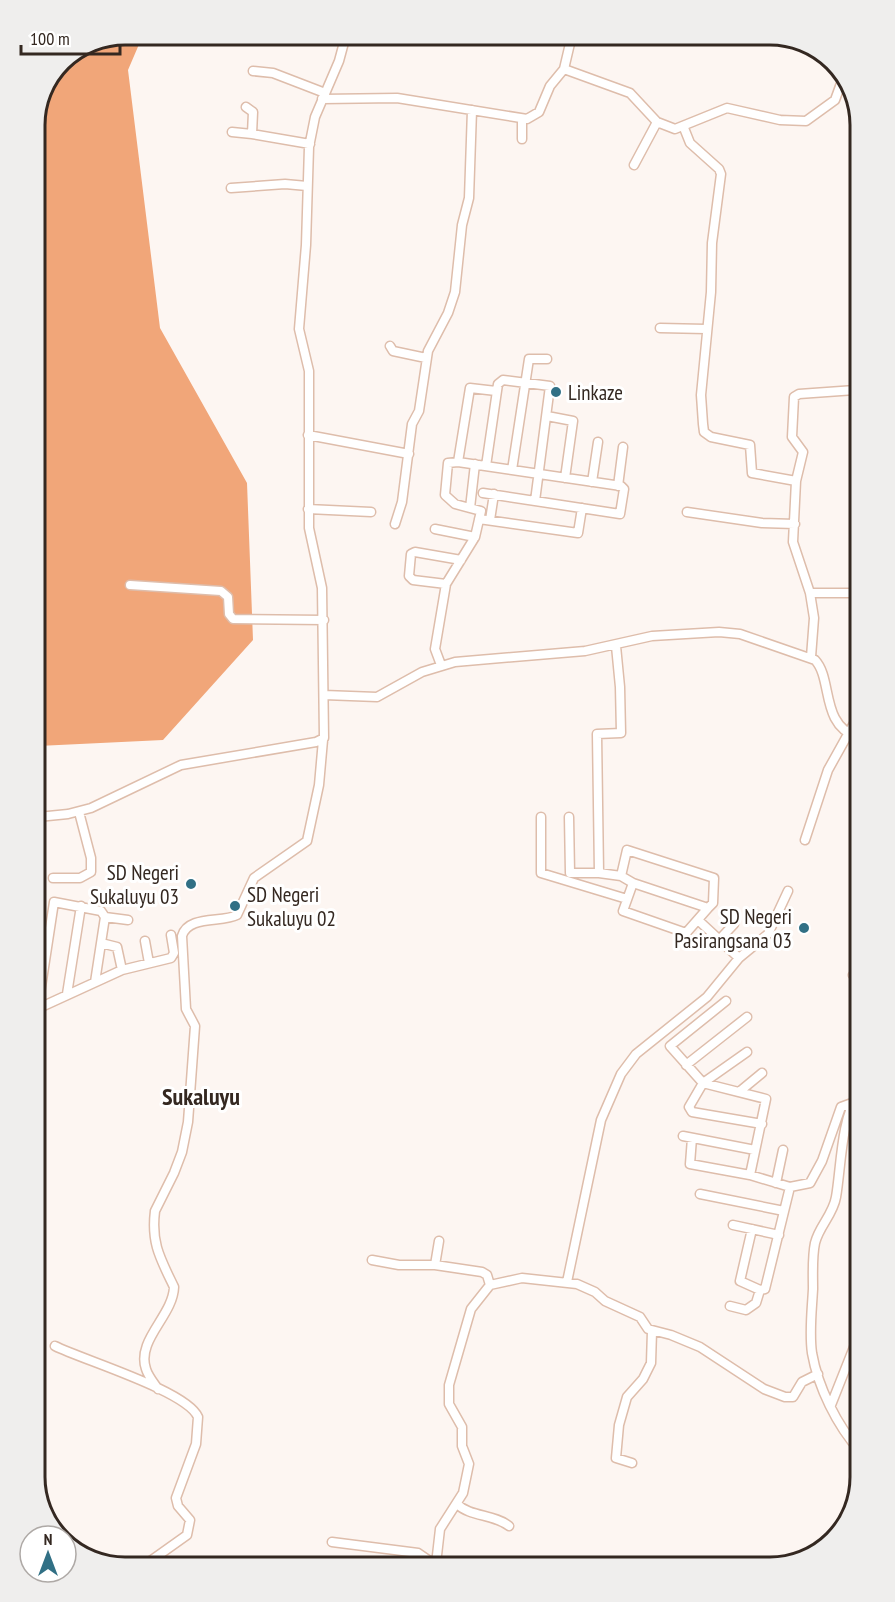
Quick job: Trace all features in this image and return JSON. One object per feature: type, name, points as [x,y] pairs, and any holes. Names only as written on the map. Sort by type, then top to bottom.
[{"type":"street","points":[[158,1389],[146,1369],[144,1356],[146,1346],[165,1316],[174,1287],[155,1248],[154,1218],[155,1210],[182,1152],[188,1122],[195,1026],[186,1009],[182,936],[184,931],[192,925],[237,915],[254,878],[308,841],[319,785],[323,740],[324,620],[322,579],[311,540],[308,509],[309,371],[299,329],[306,257],[310,144],[342,45]]},
{"type":"street","points":[[253,71],[273,73],[324,96],[397,98],[522,119],[536,116],[550,86],[564,69],[570,45]]},
{"type":"street","points":[[564,69],[630,93],[657,122],[670,129],[684,128],[707,114],[727,108],[780,120],[806,121],[835,100],[840,87]]},
{"type":"street","points":[[246,107],[253,112],[252,134]]},
{"type":"street","points":[[395,524],[402,502],[412,423],[419,411],[426,358],[448,313],[455,292],[462,225],[469,198],[472,110]]},
{"type":"street","points":[[522,119],[522,139]]},
{"type":"street","points":[[634,165],[657,122]]},
{"type":"street","points":[[684,128],[690,143],[719,168],[721,174],[713,228],[711,292],[706,329],[707,356],[702,395],[704,432],[711,437],[750,445],[752,473],[796,481]]},
{"type":"street","points":[[232,132],[310,144]]},
{"type":"street","points":[[231,188],[285,184],[307,186]]},
{"type":"street","points":[[660,327],[706,329]]},
{"type":"street","points":[[390,346],[393,351],[426,358]]},
{"type":"street","points":[[512,470],[529,359],[547,359]]},
{"type":"street","points":[[486,466],[498,384],[503,380],[551,387],[535,501]]},
{"type":"street","points":[[458,462],[470,388],[496,391]]},
{"type":"street","points":[[811,657],[814,618],[810,593],[794,547],[796,481],[803,452],[792,437],[794,397],[799,394],[850,390]]},
{"type":"street","points":[[547,416],[573,421],[566,478]]},
{"type":"street","points":[[308,435],[409,454]]},
{"type":"street","points":[[592,482],[597,442]]},
{"type":"street","points":[[618,486],[623,447]]},
{"type":"street","points":[[441,665],[435,649],[446,584],[475,537],[481,511],[455,504],[445,495],[448,463],[475,464],[618,486],[624,489],[621,514],[483,493]]},
{"type":"street","points":[[470,508],[475,464]]},
{"type":"street","points":[[490,520],[494,494]]},
{"type":"street","points":[[479,519],[578,533],[582,508]]},
{"type":"street","points":[[308,509],[371,512]]},
{"type":"street","points":[[687,512],[762,524],[795,524]]},
{"type":"street","points":[[435,529],[475,537]]},
{"type":"street","points":[[446,584],[413,580],[409,576],[411,554],[415,552],[461,560]]},
{"type":"street","points":[[130,585],[221,591],[228,597],[230,616],[233,619],[324,620]]},
{"type":"street","points":[[810,593],[850,593]]},
{"type":"street","points":[[324,696],[369,698],[384,696],[415,675],[441,665],[466,660],[574,652],[616,646],[644,637],[731,633],[750,636],[811,657],[820,666],[832,711],[850,732]]},
{"type":"street","points":[[599,873],[597,734],[621,733],[616,646]]},
{"type":"street","points":[[45,816],[79,812],[181,765],[323,740]]},
{"type":"street","points":[[805,840],[828,770],[850,740]]},
{"type":"street","points":[[53,878],[80,878],[91,872],[91,858],[79,812]]},
{"type":"street","points":[[541,817],[541,873],[627,899]]},
{"type":"street","points":[[569,817],[570,873]]},
{"type":"street","points":[[621,876],[625,852],[630,850],[714,878],[713,903],[686,933],[623,911],[633,884]]},
{"type":"street","points":[[558,878],[570,873],[621,876],[633,884],[708,908]]},
{"type":"street","points":[[567,1282],[601,1120],[621,1074],[636,1054],[707,997],[739,958],[772,929],[788,891]]},
{"type":"street","points":[[45,961],[54,902],[101,910],[105,917],[95,982]]},
{"type":"street","points":[[67,994],[81,906]]},
{"type":"street","points":[[105,917],[128,920]]},
{"type":"street","points":[[698,920],[739,958]]},
{"type":"street","points":[[719,940],[734,924]]},
{"type":"street","points":[[45,1005],[122,970],[173,956],[171,934]]},
{"type":"street","points":[[145,941],[149,963]]},
{"type":"street","points":[[101,943],[117,947],[122,970]]},
{"type":"street","points":[[726,1001],[670,1042],[670,1046],[703,1083],[766,1099],[750,1175]]},
{"type":"street","points":[[686,1065],[747,1017]]},
{"type":"street","points":[[747,1052],[703,1083],[689,1107],[690,1111],[762,1124]]},
{"type":"street","points":[[739,1092],[762,1073]]},
{"type":"street","points":[[755,1150],[687,1137],[690,1164],[750,1175],[790,1187],[810,1183],[822,1161],[841,1107],[850,1104]]},
{"type":"street","points":[[850,1112],[842,1148],[834,1206],[820,1228],[814,1246],[812,1345],[818,1374],[831,1405],[850,1438]]},
{"type":"street","points":[[776,1183],[783,1150]]},
{"type":"street","points":[[730,1306],[746,1310],[756,1303],[760,1290],[766,1287],[790,1187]]},
{"type":"street","points":[[700,1194],[784,1211]]},
{"type":"street","points":[[733,1225],[779,1235]]},
{"type":"street","points":[[752,1229],[740,1281],[760,1290]]},
{"type":"street","points":[[435,1265],[439,1241]]},
{"type":"street","points":[[372,1260],[399,1265],[435,1265],[485,1273],[490,1285]]},
{"type":"street","points":[[436,1557],[440,1529],[457,1504],[465,1486],[468,1460],[462,1446],[462,1428],[451,1409],[448,1392],[468,1316],[475,1300],[490,1285],[522,1278],[567,1282],[591,1290],[605,1301],[640,1317],[646,1328],[700,1347],[764,1389],[785,1397],[794,1397],[802,1382],[818,1374]]},
{"type":"street","points":[[632,1463],[616,1458],[619,1425],[627,1397],[651,1363],[652,1331]]},
{"type":"street","points":[[55,1346],[82,1359],[109,1366],[158,1389],[188,1406],[198,1417],[196,1444],[176,1498],[178,1506],[190,1520],[190,1528],[187,1535],[156,1557]]},
{"type":"street","points":[[831,1405],[850,1357]]},
{"type":"street","points":[[457,1504],[462,1508],[494,1517],[509,1526]]},
{"type":"street","points":[[332,1542],[418,1553],[424,1557]]},
{"type":"shaded area","points":[[125,45],[139,45],[128,70],[160,328],[247,483],[253,640],[163,740],[45,746],[45,120],[53,90],[72,65],[100,49]]},
{"type":"place","name":"Linkaze","points":[[556,392]]},
{"type":"place","name":"SD Negeri Sukaluyu 03","points":[[191,884]]},
{"type":"place","name":"SD Negeri Sukaluyu 02","points":[[235,906]]},
{"type":"place","name":"SD Negeri Pasirangsana 03","points":[[804,928]]},
{"type":"district","name":"Sukaluyu","points":[[201,1096]]}]
